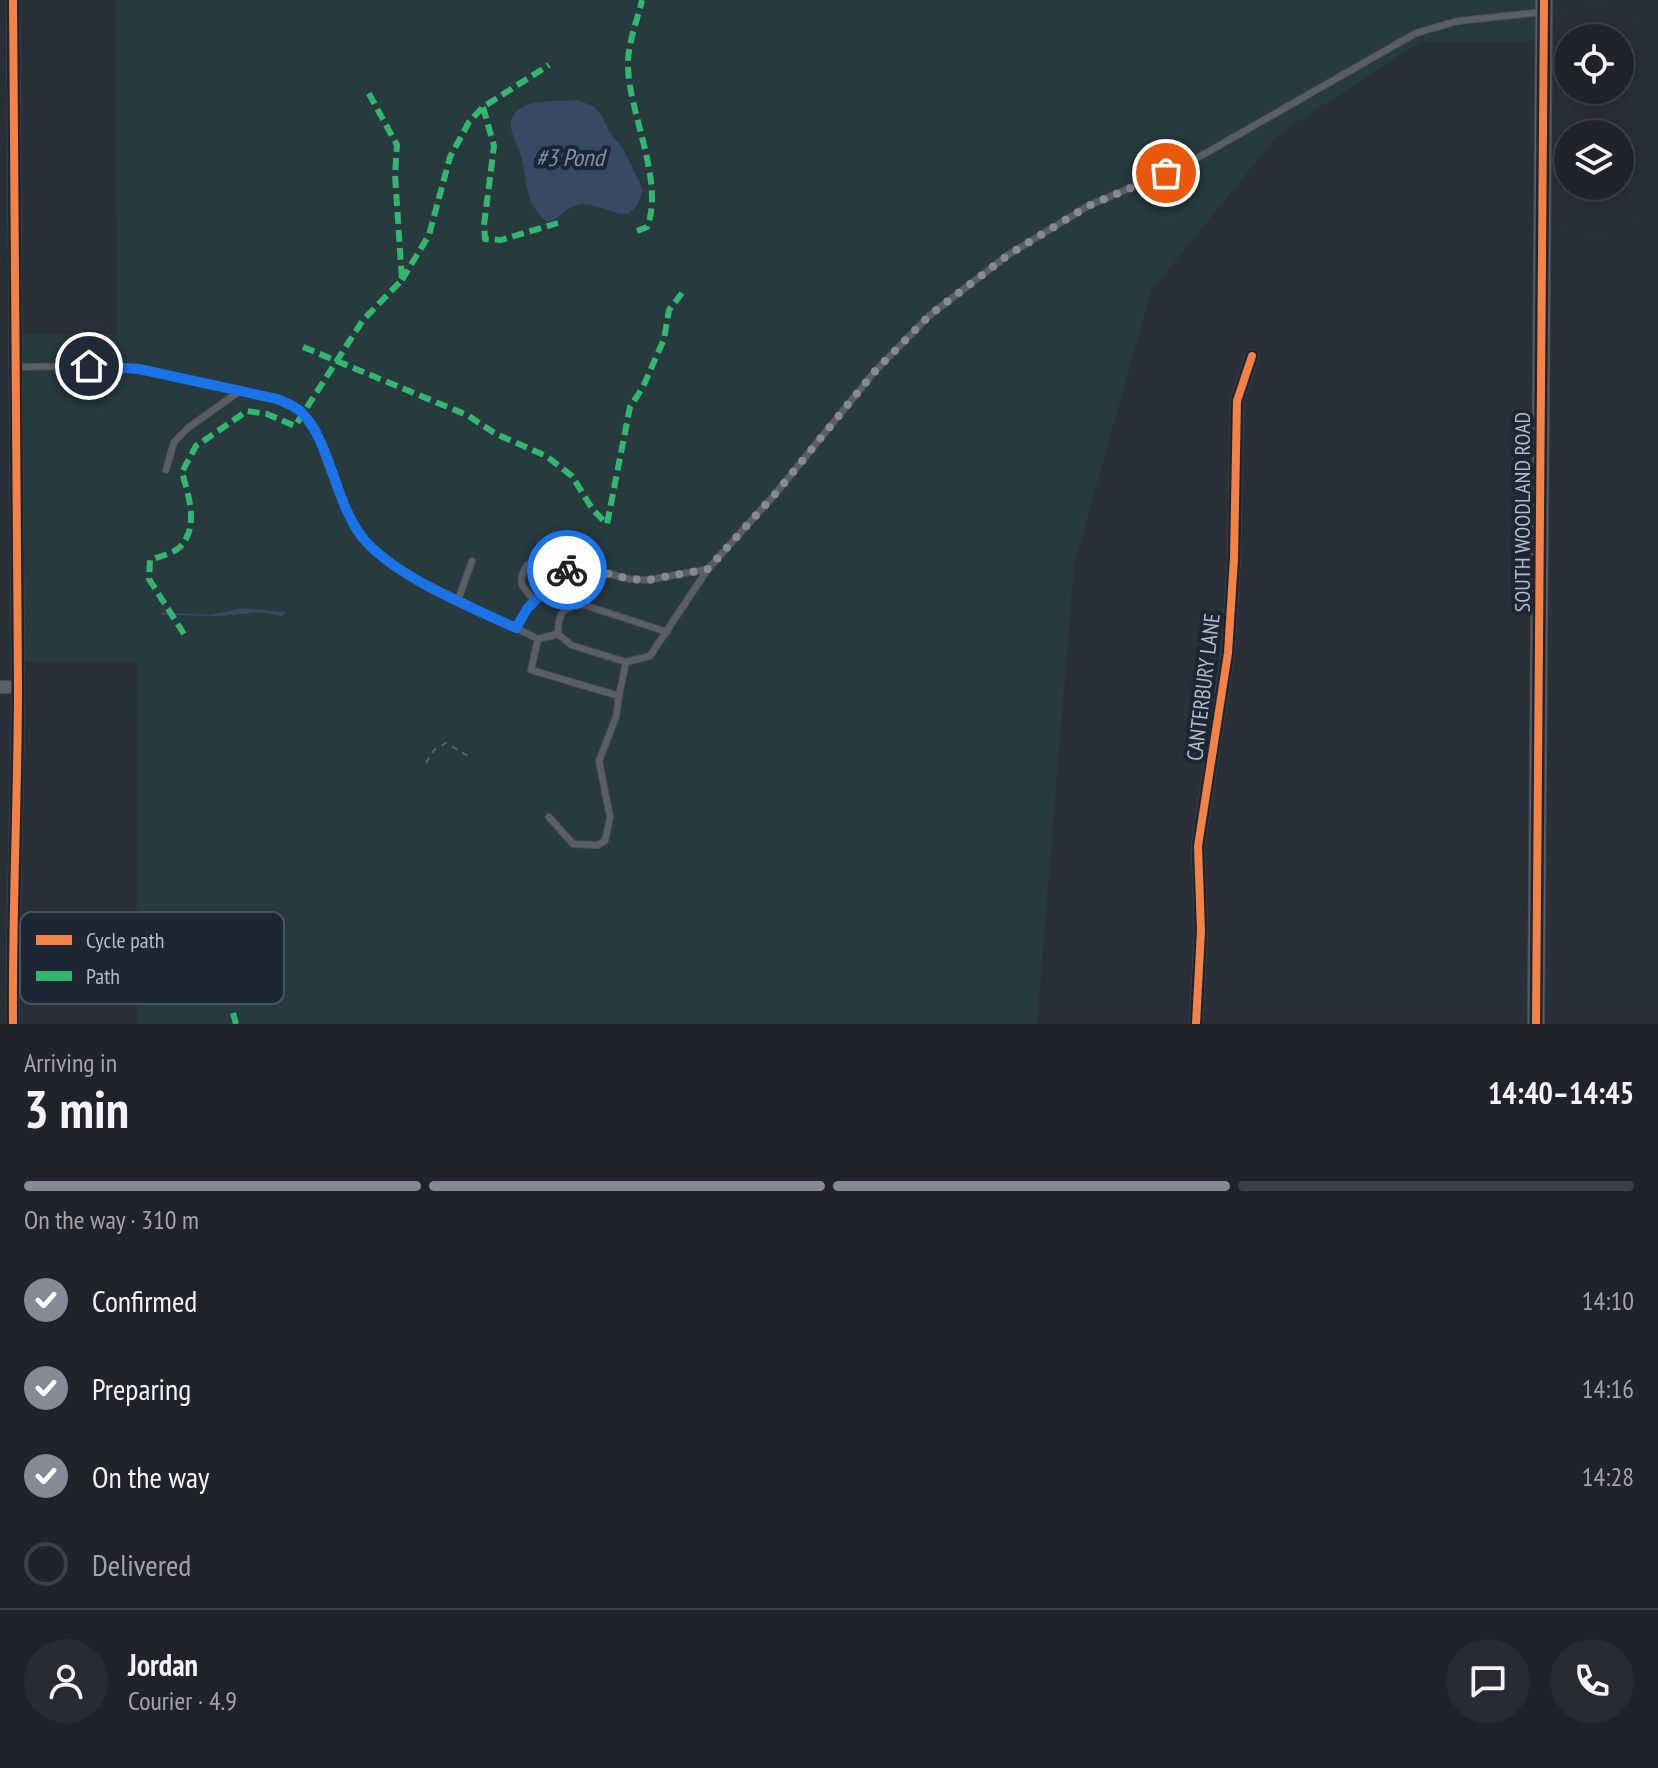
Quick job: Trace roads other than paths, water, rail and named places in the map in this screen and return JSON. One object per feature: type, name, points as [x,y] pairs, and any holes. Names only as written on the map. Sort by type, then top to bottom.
[{"type":"street","points":[[13,0],[7,16],[18,687],[6,919],[13,1024]]},
{"type":"street","name":"SOUTH WOODLAND ROAD","points":[[1536,1024],[1544,6]]},
{"type":"street","name":"CANTERBURY LANE","points":[[1196,1024],[1201,931],[1198,846],[1228,653],[1234,558],[1237,401],[1252,356]]},
{"type":"street","points":[[0,687],[18,687]]},
{"type":"lane","points":[[667,632],[584,605],[571,605],[562,611],[558,622],[558,634],[571,645],[626,662],[650,656],[667,632],[708,569],[776,493],[876,370],[930,315],[1008,255],[1088,206],[1192,161],[1416,33],[1458,21],[1544,6]]},
{"type":"lane","points":[[14,367],[112,366],[139,369],[277,399],[293,406],[304,415],[316,433],[338,492],[362,538],[402,572],[458,600],[538,639],[558,634]]},
{"type":"lane","points":[[166,470],[174,442],[189,427],[240,391]]},
{"type":"lane","points":[[538,559],[558,560],[572,568]]},
{"type":"lane","points":[[458,600],[472,561]]},
{"type":"lane","points":[[527,565],[519,578],[520,583],[535,600]]},
{"type":"lane","points":[[516,628],[535,600],[560,574],[578,566],[629,579],[648,580],[708,569]]},
{"type":"lane","points":[[538,639],[531,670],[619,696]]},
{"type":"lane","points":[[549,817],[573,844],[598,845],[605,841],[610,817],[599,761],[616,717],[626,662]]},
{"type":"water","name":"#3 Pond","points":[[577,100],[593,106],[601,114],[609,132],[624,150],[643,190],[629,214],[582,204],[547,222],[530,198],[511,122],[516,112],[529,104]]},
{"type":"water","points":[[244,608],[287,612],[282,616],[260,612],[223,616],[163,615],[161,612],[209,615]]}]
